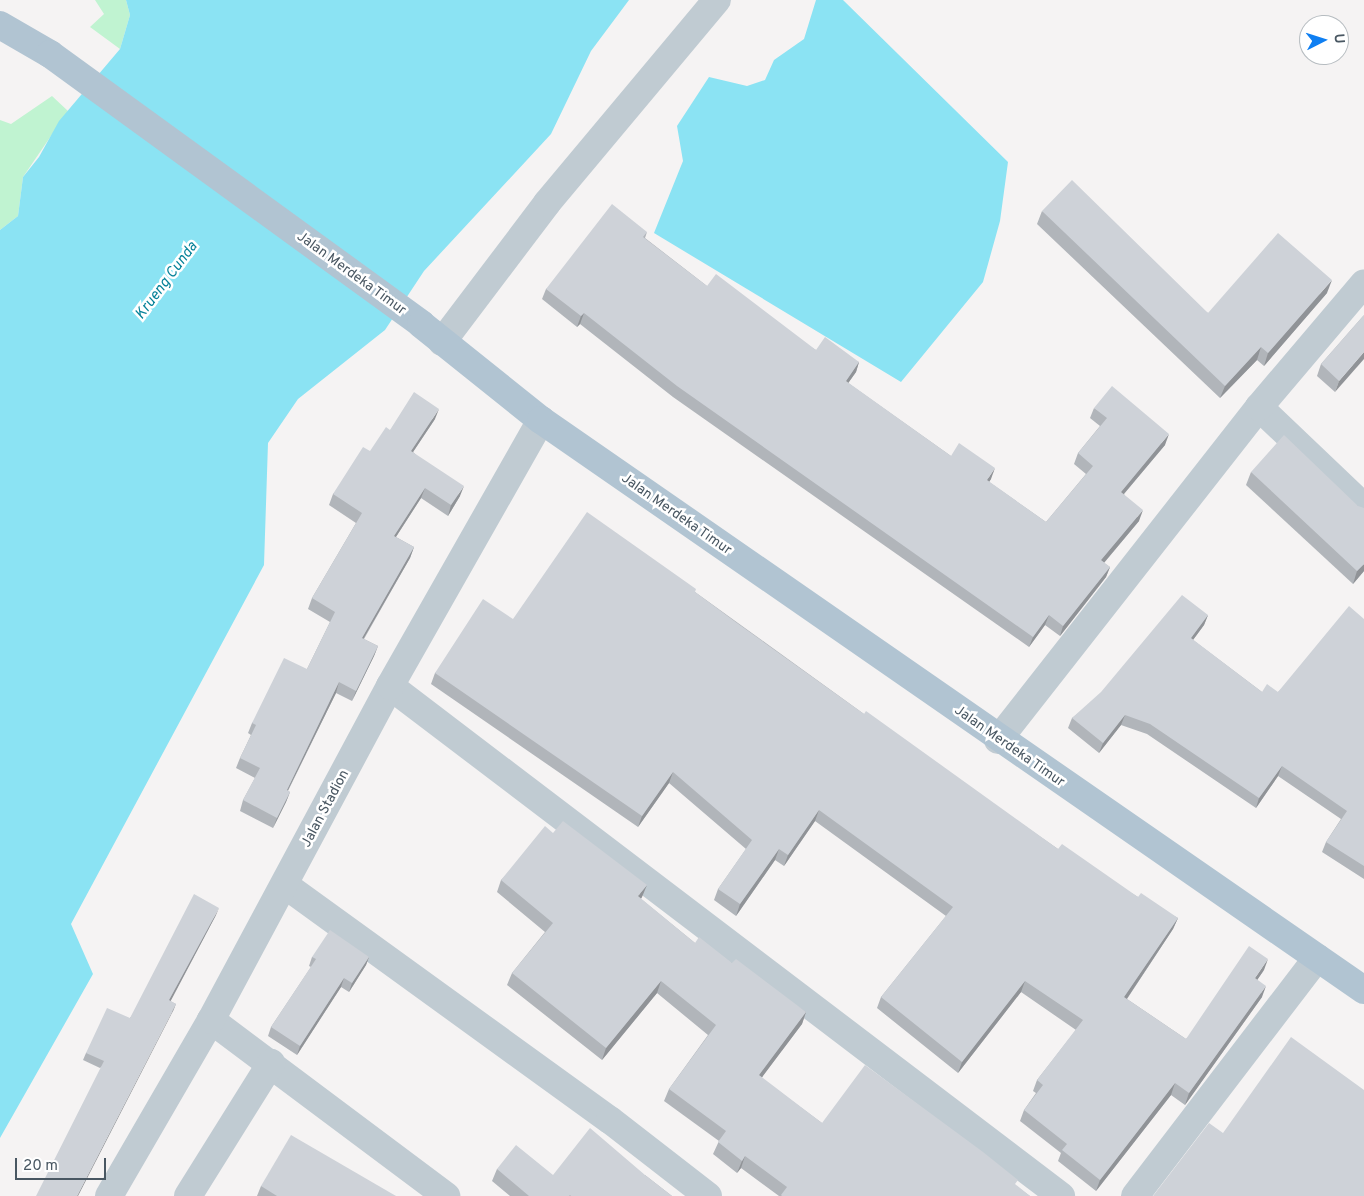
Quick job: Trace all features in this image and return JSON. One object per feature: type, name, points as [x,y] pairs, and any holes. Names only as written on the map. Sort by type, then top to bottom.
[{"type":"main road","name":"Jalan Merdeka Timur","points":[[0,25],[50,54],[421,324],[541,420],[998,740],[1364,990]]},
{"type":"street","points":[[442,342],[547,203],[717,0]]},
{"type":"street","points":[[998,740],[1258,407],[1360,296]]},
{"type":"street","points":[[1258,407],[1364,507]]},
{"type":"street","name":"Jalan Stadion","points":[[108,1196],[211,1020],[286,885],[390,686],[541,420]]},
{"type":"street","points":[[390,686],[1061,1196]]},
{"type":"street","points":[[286,885],[610,1120],[708,1196]]},
{"type":"street","points":[[1135,1196],[1317,958]]},
{"type":"street","points":[[211,1020],[271,1063],[446,1196]]},
{"type":"street","points":[[188,1196],[271,1063]]},
{"type":"green space","points":[[95,0],[126,0],[130,15],[120,49],[90,27],[104,14]]},
{"type":"green space","points":[[52,96],[68,111],[23,177],[18,216],[0,230],[0,120],[11,124]]},
{"type":"water","name":"Krueng Cunda","points":[[126,0],[629,0],[591,51],[551,134],[424,271],[385,330],[298,399],[268,443],[264,565],[71,924],[93,974],[0,1138],[0,230],[18,216],[23,177],[39,157],[59,121],[120,49],[130,15]]},
{"type":"water","points":[[816,0],[843,0],[1008,162],[1000,221],[983,282],[901,382],[654,233],[683,161],[677,126],[709,77],[747,86],[765,80],[774,60],[804,39]]},
{"type":"building","points":[[1072,180],[1208,313],[1278,233],[1332,280],[1268,353],[1261,347],[1225,386],[1042,211]]},
{"type":"building","points":[[612,204],[647,232],[643,237],[707,286],[716,274],[816,350],[825,337],[859,362],[846,381],[951,456],[959,443],[995,468],[987,480],[1046,522],[1093,466],[1078,453],[1107,418],[1094,408],[1112,386],[1169,434],[1121,492],[1143,510],[1101,560],[1110,567],[1063,626],[1049,615],[1033,637],[677,386],[584,313],[581,316],[546,289]]},
{"type":"building","points":[[1364,315],[1364,352],[1339,381],[1321,364]]},
{"type":"building","points":[[414,392],[439,409],[411,451],[464,486],[451,505],[425,488],[394,536],[414,547],[362,638],[378,646],[356,691],[339,682],[287,790],[290,792],[277,818],[243,800],[260,768],[240,758],[256,725],[252,723],[284,658],[307,669],[335,612],[312,598],[362,513],[333,494],[363,447],[370,451],[386,427],[390,430]]},
{"type":"building","points":[[1284,435],[1358,506],[1364,508],[1364,564],[1357,571],[1251,472]]},
{"type":"building","points":[[587,512],[696,589],[695,592],[864,714],[866,711],[1058,849],[1062,844],[1138,897],[1141,893],[1178,918],[1124,997],[1186,1039],[1249,946],[1268,959],[1255,978],[1266,986],[1189,1093],[1175,1083],[1100,1180],[1062,1150],[1067,1144],[1024,1110],[1043,1085],[1037,1080],[1083,1020],[1025,981],[962,1062],[881,997],[953,907],[819,810],[788,855],[779,849],[740,904],[718,889],[752,840],[673,772],[642,816],[435,673],[483,599],[513,619]]},
{"type":"building","points":[[1182,595],[1208,615],[1191,638],[1262,692],[1267,684],[1278,692],[1349,606],[1364,619],[1364,866],[1326,842],[1347,811],[1282,766],[1259,798],[1150,724],[1125,715],[1103,743],[1072,718],[1101,692]]},
{"type":"building","points":[[563,821],[647,885],[638,896],[695,943],[699,937],[732,963],[736,959],[806,1012],[759,1075],[822,1123],[865,1065],[983,1152],[1018,1180],[1015,1184],[1030,1196],[782,1196],[787,1187],[745,1156],[742,1161],[718,1142],[726,1131],[669,1089],[716,1025],[661,981],[606,1048],[512,973],[553,923],[501,880],[545,826],[553,833]]},
{"type":"building","points":[[194,894],[219,908],[169,1000],[176,1004],[77,1196],[36,1196],[104,1061],[86,1053],[107,1008],[130,1018]]},
{"type":"building","points":[[330,930],[369,957],[352,983],[344,978],[300,1046],[271,1027],[316,959],[312,957]]},
{"type":"building","points":[[1291,1037],[1364,1090],[1364,1196],[1153,1196],[1209,1123],[1223,1133]]},
{"type":"building","points":[[590,1128],[672,1196],[529,1196],[497,1169],[516,1145],[553,1175]]},
{"type":"building","points":[[291,1135],[396,1196],[277,1196],[261,1186]]}]
